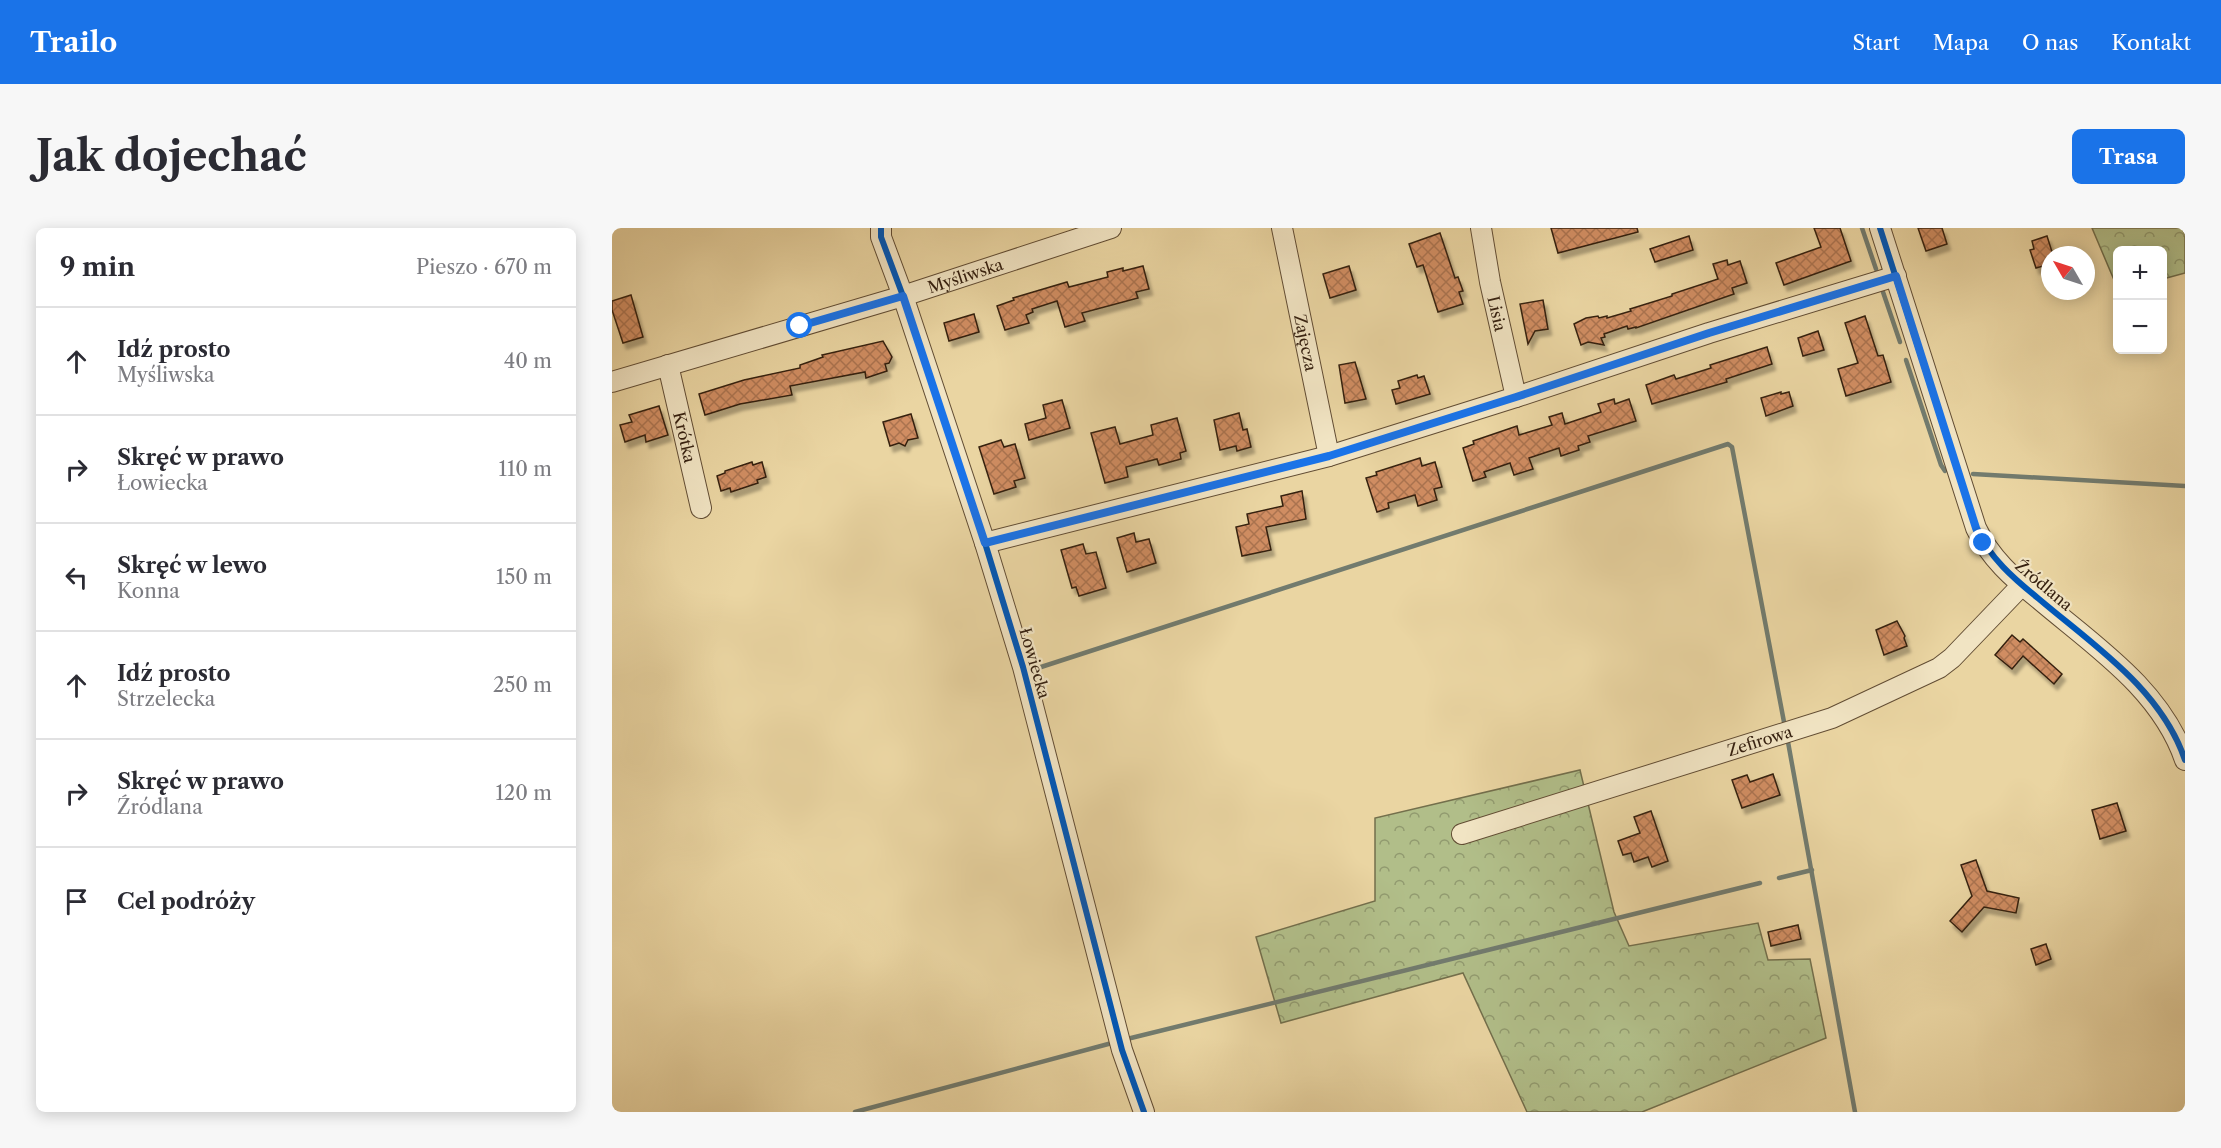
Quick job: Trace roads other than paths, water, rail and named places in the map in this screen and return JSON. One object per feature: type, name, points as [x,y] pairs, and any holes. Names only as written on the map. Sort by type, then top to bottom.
[{"type":"street","name":"Łowiecka","points":[[881,228],[881,237],[903,296],[985,543],[1023,667],[1122,1050],[1144,1112]]},
{"type":"street","name":"Myśliwska","points":[[612,382],[903,296],[1111,228]]},
{"type":"street","name":"Zajęcza","points":[[1282,228],[1329,456]]},
{"type":"street","name":"Lisia","points":[[1481,228],[1490,282],[1516,397]]},
{"type":"street","name":"Źródlana","points":[[1880,228],[1976,528],[1991,555],[2022,585],[2133,679],[2164,717],[2184,757]]},
{"type":"street","points":[[985,543],[1329,456],[1709,333],[1896,276]]},
{"type":"street","name":"Krótka","points":[[668,365],[701,508]]},
{"type":"street","name":"Zefirowa","points":[[1462,834],[1832,718],[1939,668],[1952,658],[2022,585]]},
{"type":"waterway","points":[[1862,228],[1876,269]]},
{"type":"waterway","points":[[1883,292],[1900,342]]},
{"type":"waterway","points":[[1906,360],[1945,471]]},
{"type":"waterway","points":[[1038,668],[1728,444],[1732,447],[1784,722]]},
{"type":"waterway","points":[[1973,474],[2185,486]]},
{"type":"waterway","points":[[1788,742],[1855,1112]]},
{"type":"waterway","points":[[1779,878],[1812,870]]},
{"type":"waterway","points":[[1127,1039],[1760,883]]},
{"type":"waterway","points":[[855,1112],[1112,1043]]}]
